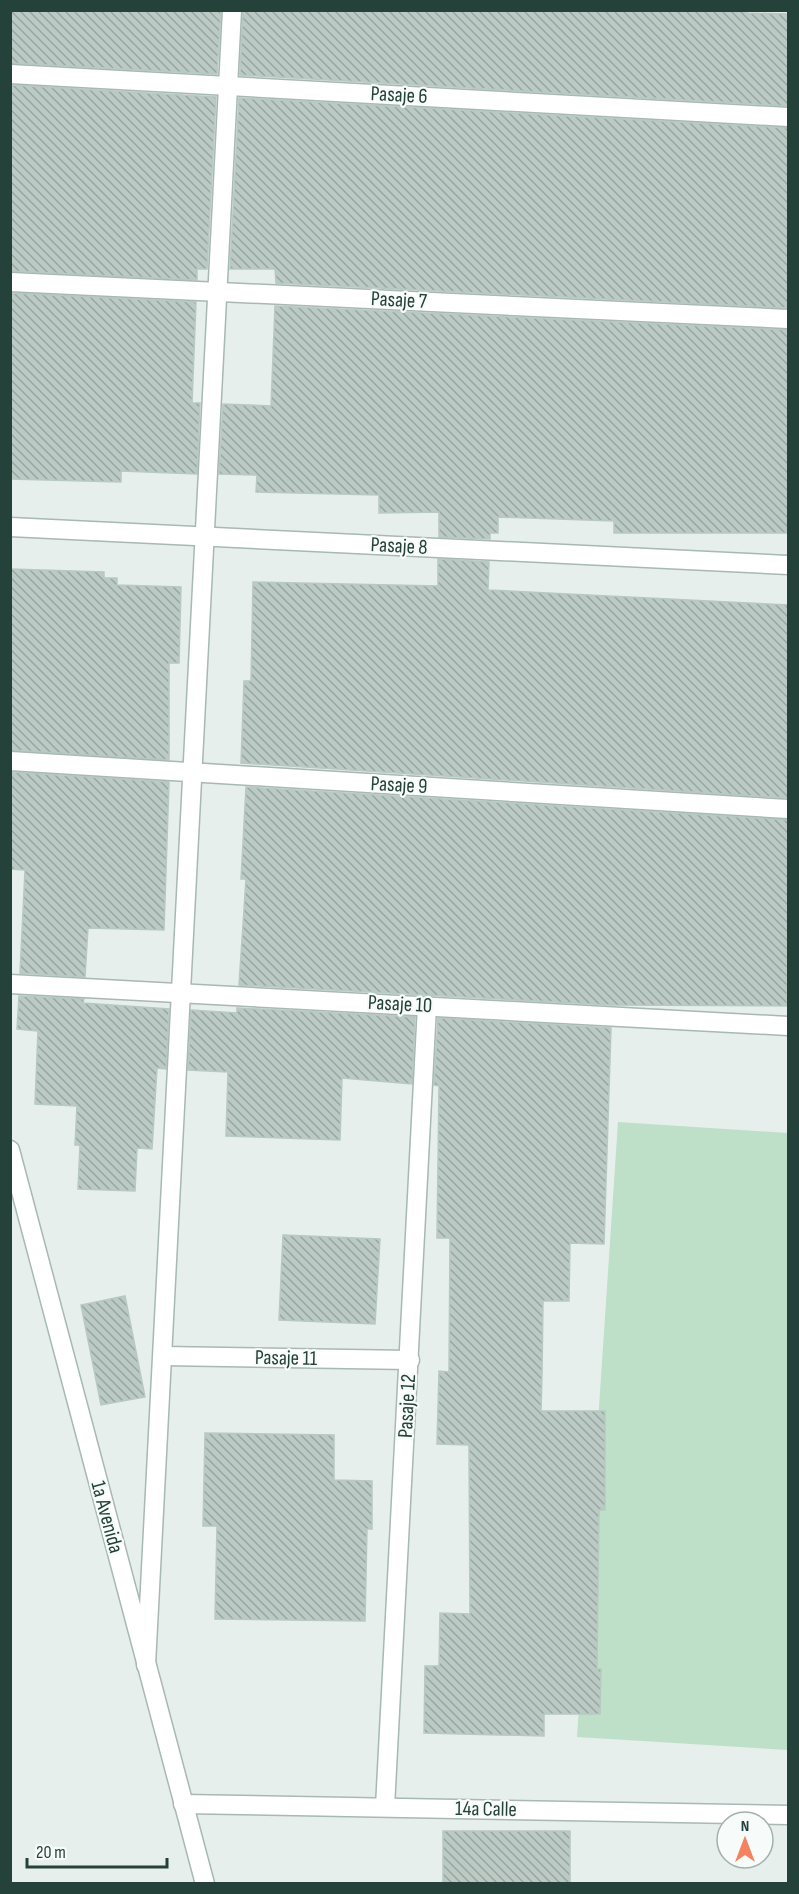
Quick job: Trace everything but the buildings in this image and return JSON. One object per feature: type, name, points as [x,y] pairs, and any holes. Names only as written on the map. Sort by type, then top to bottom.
[{"type":"street","points":[[146,1665],[232,10]]},
{"type":"street","name":"Pasaje 6","points":[[10,74],[789,117]]},
{"type":"street","name":"Pasaje 7","points":[[10,282],[789,319]]},
{"type":"street","name":"Pasaje 8","points":[[10,527],[789,564]]},
{"type":"street","name":"Pasaje 9","points":[[10,761],[789,809]]},
{"type":"street","name":"Pasaje 10","points":[[10,984],[789,1026]]},
{"type":"street","name":"Pasaje 12","points":[[385,1807],[427,1006]]},
{"type":"street","name":"1a Avenida","points":[[10,1150],[205,1884]]},
{"type":"street","name":"Pasaje 11","points":[[163,1356],[410,1360]]},
{"type":"street","name":"14a Calle","points":[[183,1804],[789,1815]]},
{"type":"green space","points":[[618,1122],[788,1133],[788,1750],[577,1737]]}]
